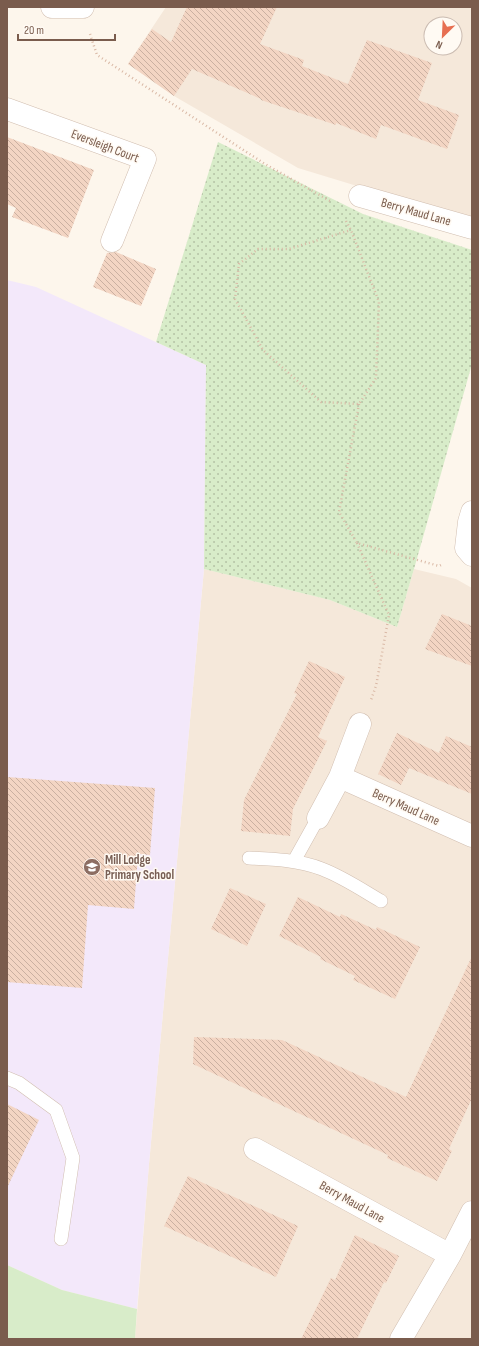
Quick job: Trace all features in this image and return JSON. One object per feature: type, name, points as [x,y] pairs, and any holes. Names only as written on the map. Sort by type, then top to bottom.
[{"type":"street","points":[[52,7],[83,7]]},
{"type":"street","name":"Eversleigh Court","points":[[7,109],[145,160],[112,241]]},
{"type":"street","name":"Berry Maud Lane","points":[[360,196],[472,228]]},
{"type":"street","points":[[469,551],[469,522],[472,512]]},
{"type":"street","points":[[318,818],[340,777],[360,724]]},
{"type":"street","name":"Berry Maud Lane","points":[[340,777],[472,836]]},
{"type":"street","name":"Berry Maud Lane","points":[[255,1149],[450,1255]]},
{"type":"street","points":[[401,1339],[450,1255],[472,1212]]},
{"type":"lane","points":[[294,861],[318,818]]},
{"type":"lane","points":[[249,858],[281,859],[321,868],[381,901]]},
{"type":"lane","points":[[7,1078],[18,1083],[56,1110],[73,1158],[61,1239]]},
{"type":"path","points":[[80,8],[97,55],[265,164],[333,203],[360,196]]},
{"type":"path","points":[[344,219],[352,230],[380,302],[376,378],[359,404],[339,512],[357,543],[388,615],[376,686],[360,724]]},
{"type":"path","points":[[352,230],[289,249],[258,250],[239,264],[235,299],[263,350],[321,402],[359,404]]},
{"type":"path","points":[[357,543],[439,566],[469,551]]},
{"type":"shaded area","points":[[166,7],[472,7],[472,221],[298,168],[174,96],[128,64]]},
{"type":"shaded area","name":"Mill Lodge Primary School","points":[[7,280],[36,287],[206,365],[204,569],[137,1309],[62,1290],[7,1265]]},
{"type":"shaded area","points":[[204,569],[330,600],[397,627],[414,569],[456,579],[472,588],[472,1339],[135,1339],[149,1164]]},
{"type":"green space","points":[[218,142],[363,214],[472,250],[472,364],[397,627],[330,600],[204,569],[206,365],[156,342]]},
{"type":"green space","points":[[7,1265],[62,1290],[137,1309],[135,1339],[7,1339]]},
{"type":"building","points":[[187,7],[277,7],[260,44],[304,60],[302,66],[348,84],[367,40],[432,63],[418,100],[459,115],[447,149],[381,125],[376,139],[336,123],[336,125],[261,100],[192,69],[174,96],[128,64],[152,29],[171,42]]},
{"type":"building","points":[[7,137],[94,170],[68,238],[12,217],[16,208],[7,204]]},
{"type":"building","points":[[116,252],[156,269],[141,306],[93,287],[107,253]]},
{"type":"building","points":[[442,614],[472,626],[472,666],[425,649]]},
{"type":"building","points":[[309,661],[345,677],[318,737],[327,741],[293,809],[290,836],[241,831],[244,800],[297,694],[294,693]]},
{"type":"building","points":[[397,733],[439,753],[446,736],[472,747],[472,794],[409,768],[401,785],[378,774]]},
{"type":"building","points":[[7,777],[155,788],[150,855],[138,854],[134,909],[88,905],[82,988],[7,982]]},
{"type":"building","points":[[230,888],[266,904],[247,946],[211,929]]},
{"type":"building","points":[[298,897],[340,917],[341,914],[376,930],[377,927],[420,947],[395,999],[353,980],[355,976],[320,959],[321,957],[279,936]]},
{"type":"building","points":[[472,956],[472,1098],[449,1149],[452,1151],[437,1181],[387,1158],[388,1155],[193,1064],[194,1037],[282,1040],[406,1097]]},
{"type":"building","points":[[7,1104],[39,1120],[7,1188]]},
{"type":"building","points":[[188,1176],[298,1226],[276,1277],[164,1226]]},
{"type":"building","points":[[355,1235],[399,1256],[386,1283],[384,1282],[357,1339],[301,1339],[331,1278],[335,1280]]},
{"type":"place","name":"Mill Lodge Primary School","points":[[92,867]]}]
